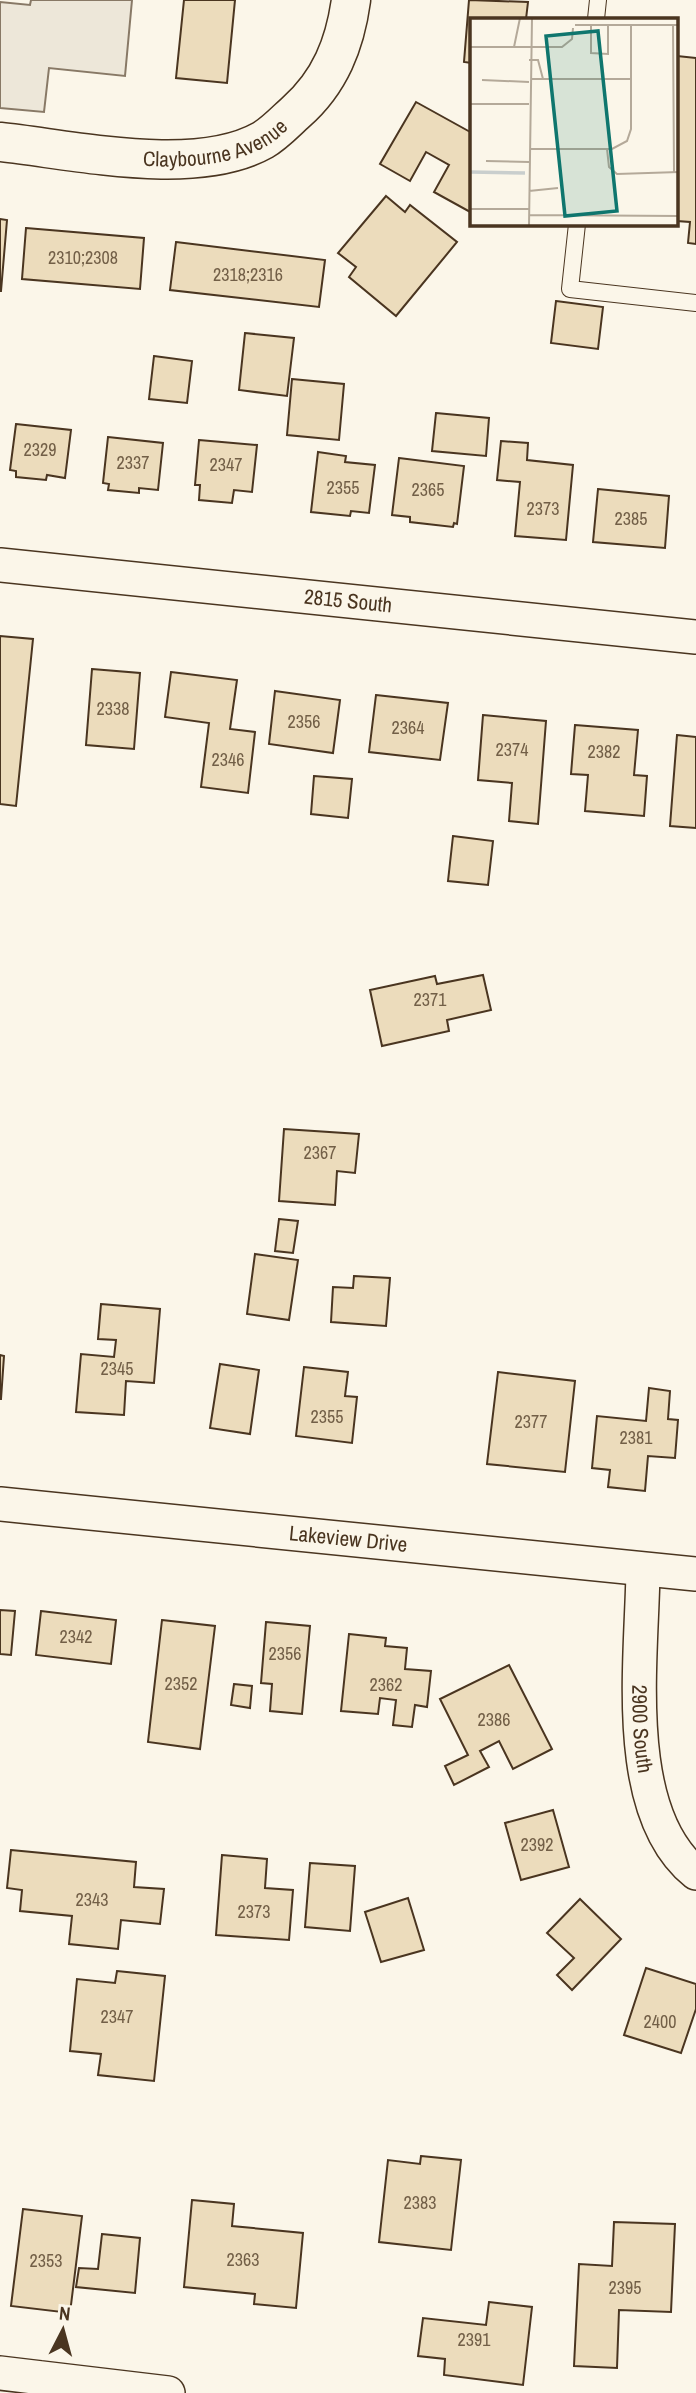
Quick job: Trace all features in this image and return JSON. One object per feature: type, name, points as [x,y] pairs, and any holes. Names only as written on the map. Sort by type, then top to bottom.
[{"type":"street","name":"Claybourne Avenue","points":[[0,142],[188,160],[225,155],[264,139],[305,103],[332,69],[348,29],[351,0]]},
{"type":"street","name":"2815 South","points":[[0,565],[696,637]]},
{"type":"street","name":"Lakeview Drive","points":[[0,1504],[696,1574]]},
{"type":"street","name":"2900 South","points":[[643,1570],[643,1769],[650,1804],[666,1838],[696,1873]]},
{"type":"street","points":[[0,2373],[168,2393]]},
{"type":"lane","points":[[596,18],[598,0]]},
{"type":"lane","points":[[577,226],[570,289],[696,303]]},
{"type":"shaded area","points":[[31,0],[132,0],[125,76],[49,68],[44,112],[0,108],[0,2],[30,5]]},
{"type":"building","points":[[184,0],[235,0],[227,83],[176,78]]},
{"type":"building","points":[[469,0],[528,2],[526,18],[470,18],[470,63],[464,62]]},
{"type":"building","points":[[678,56],[696,58],[696,244],[688,243],[690,222],[678,221]]},
{"type":"building","points":[[416,102],[470,132],[470,212],[434,192],[449,165],[426,152],[410,181],[380,164]]},
{"type":"building","points":[[386,196],[405,212],[410,205],[457,242],[396,316],[349,277],[356,267],[338,253]]},
{"type":"building","points":[[0,219],[7,220],[1,291],[0,291]]},
{"type":"building","points":[[26,228],[144,238],[140,289],[22,279]]},
{"type":"building","points":[[176,242],[325,260],[319,307],[170,290]]},
{"type":"building","points":[[556,301],[603,307],[598,349],[551,343]]},
{"type":"building","points":[[245,333],[294,338],[287,396],[239,390]]},
{"type":"building","points":[[154,356],[192,361],[187,403],[149,399]]},
{"type":"building","points":[[292,379],[344,384],[339,440],[287,435]]},
{"type":"building","points":[[436,413],[489,418],[486,456],[432,451]]},
{"type":"building","points":[[16,424],[71,430],[65,478],[47,475],[46,480],[16,477],[16,471],[10,470]]},
{"type":"building","points":[[108,437],[163,443],[158,490],[139,488],[139,493],[108,490],[109,484],[103,483]]},
{"type":"building","points":[[199,440],[257,445],[252,492],[234,490],[232,503],[199,500],[200,485],[195,485]]},
{"type":"building","points":[[501,441],[528,443],[527,460],[573,465],[566,540],[515,536],[520,482],[497,480]]},
{"type":"building","points":[[318,452],[346,456],[345,462],[375,465],[369,513],[351,511],[350,516],[311,512]]},
{"type":"building","points":[[399,458],[464,466],[457,524],[454,523],[453,527],[410,522],[410,517],[392,515]]},
{"type":"building","points":[[598,489],[669,496],[665,548],[593,542]]},
{"type":"building","points":[[0,636],[33,639],[16,806],[0,804]]},
{"type":"building","points":[[92,669],[140,673],[134,749],[86,745]]},
{"type":"building","points":[[171,672],[237,680],[230,729],[255,732],[248,793],[201,787],[209,723],[165,717]]},
{"type":"building","points":[[275,691],[340,700],[333,753],[269,744]]},
{"type":"building","points":[[376,695],[448,703],[440,760],[369,752]]},
{"type":"building","points":[[483,715],[546,721],[538,824],[509,821],[512,783],[478,780]]},
{"type":"building","points":[[575,725],[638,730],[634,775],[647,776],[644,816],[585,811],[588,775],[571,774]]},
{"type":"building","points":[[677,735],[696,737],[696,828],[670,826]]},
{"type":"building","points":[[314,776],[352,779],[348,818],[311,814]]},
{"type":"building","points":[[453,836],[493,841],[488,885],[448,881]]},
{"type":"building","points":[[483,975],[491,1010],[447,1020],[449,1031],[382,1046],[370,990],[435,976],[437,984]]},
{"type":"building","points":[[284,1129],[359,1134],[355,1173],[337,1171],[335,1205],[279,1201]]},
{"type":"building","points":[[279,1219],[298,1221],[293,1253],[275,1251]]},
{"type":"building","points":[[255,1254],[298,1260],[289,1320],[247,1314]]},
{"type":"building","points":[[354,1276],[390,1278],[386,1326],[331,1322],[333,1287],[353,1288]]},
{"type":"building","points":[[101,1304],[160,1309],[154,1383],[126,1381],[124,1415],[76,1412],[81,1354],[114,1357],[116,1340],[98,1339]]},
{"type":"building","points":[[0,1355],[4,1356],[1,1399],[0,1399]]},
{"type":"building","points":[[220,1364],[259,1370],[250,1434],[210,1428]]},
{"type":"building","points":[[304,1367],[348,1372],[345,1396],[357,1397],[352,1443],[296,1436]]},
{"type":"building","points":[[498,1372],[575,1381],[565,1472],[487,1464]]},
{"type":"building","points":[[649,1388],[670,1391],[668,1419],[678,1420],[675,1458],[648,1456],[645,1491],[608,1487],[610,1470],[592,1468],[597,1416],[646,1421]]},
{"type":"building","points":[[0,1610],[15,1611],[11,1655],[0,1654]]},
{"type":"building","points":[[41,1611],[116,1620],[111,1664],[36,1655]]},
{"type":"building","points":[[162,1620],[215,1626],[200,1749],[148,1742]]},
{"type":"building","points":[[266,1622],[310,1626],[302,1714],[270,1711],[272,1684],[261,1683]]},
{"type":"building","points":[[349,1634],[386,1638],[385,1646],[407,1648],[405,1669],[431,1671],[427,1707],[415,1705],[412,1727],[393,1725],[396,1700],[380,1698],[378,1714],[341,1711]]},
{"type":"building","points":[[509,1665],[552,1749],[513,1769],[499,1741],[480,1751],[489,1767],[454,1785],[445,1766],[468,1755],[440,1699]]},
{"type":"building","points":[[234,1684],[252,1686],[250,1708],[231,1705]]},
{"type":"building","points":[[553,1810],[569,1867],[521,1880],[505,1823]]},
{"type":"building","points":[[11,1850],[136,1862],[134,1887],[164,1889],[160,1924],[121,1920],[118,1949],[69,1944],[72,1916],[20,1911],[22,1890],[7,1888]]},
{"type":"building","points":[[222,1855],[267,1859],[265,1888],[293,1890],[289,1940],[216,1935]]},
{"type":"building","points":[[310,1863],[355,1866],[350,1931],[305,1927]]},
{"type":"building","points":[[408,1898],[424,1950],[381,1962],[365,1912]]},
{"type":"building","points":[[580,1899],[621,1939],[572,1990],[557,1975],[574,1958],[547,1933]]},
{"type":"building","points":[[646,1968],[696,1984],[696,2009],[681,2053],[624,2035]]},
{"type":"building","points":[[117,1971],[165,1976],[154,2081],[98,2075],[101,2054],[70,2051],[77,1979],[115,1983]]},
{"type":"building","points":[[421,2156],[461,2160],[451,2250],[379,2242],[388,2160],[420,2164]]},
{"type":"building","points":[[192,2200],[234,2204],[232,2226],[303,2233],[296,2308],[254,2304],[255,2294],[184,2287]]},
{"type":"building","points":[[23,2209],[82,2216],[70,2313],[11,2306]]},
{"type":"building","points":[[614,2222],[675,2224],[671,2312],[619,2310],[617,2368],[574,2366],[579,2264],[612,2266]]},
{"type":"building","points":[[102,2234],[140,2238],[135,2293],[76,2287],[79,2268],[98,2269]]},
{"type":"building","points":[[489,2302],[532,2307],[523,2385],[444,2375],[445,2359],[418,2356],[423,2318],[486,2325]]}]
